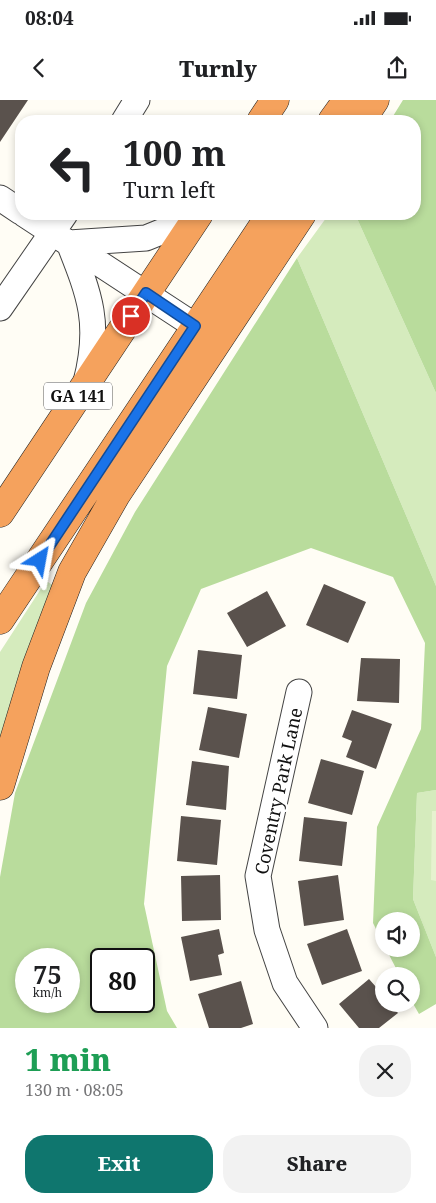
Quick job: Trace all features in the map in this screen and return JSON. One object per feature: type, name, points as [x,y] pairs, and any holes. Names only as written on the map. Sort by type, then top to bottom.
[{"type":"highway","points":[[265,115],[275,100]]},
{"type":"highway","points":[[336,115],[347,100]]},
{"type":"highway","points":[[366,115],[375,100]]},
{"type":"highway","name":"GA 141","points":[[0,513],[194,220]]},
{"type":"highway","name":"GA 141","points":[[0,620],[266,220]]},
{"type":"highway","points":[[0,786],[36,668],[72,572],[116,495],[298,220]]},
{"type":"street","points":[[128,115],[137,100]]},
{"type":"street","points":[[0,198],[15,208]]},
{"type":"street","points":[[38,220],[62,230],[146,293],[195,326]]},
{"type":"street","points":[[62,230],[146,238],[186,220]]},
{"type":"street","points":[[0,308],[62,230]]},
{"type":"street","points":[[62,230],[92,305],[94,337],[85,387]]},
{"type":"street","name":"Coventry Park Lane","points":[[299,692],[258,876],[266,930],[284,983],[315,1028]]},
{"type":"green space","points":[[403,100],[436,100],[436,393],[358,220],[421,220],[421,115],[394,115]]},
{"type":"green space","points":[[325,220],[358,220],[436,393],[436,586],[297,258]]},
{"type":"green space","points":[[297,258],[436,586],[436,790],[417,793],[413,899],[418,912],[375,912],[375,927],[373,923],[377,827],[421,729],[425,643],[393,577],[311,548],[201,589],[167,666],[144,904],[153,948],[90,948],[90,1013],[155,1013],[155,955],[167,1011],[177,1028],[0,1028],[0,877],[15,793],[86,603],[135,512]]},
{"type":"green space","points":[[46,581],[56,587],[0,757],[0,652]]},
{"type":"green space","points":[[436,790],[436,957],[420,917],[420,912],[418,912],[413,899],[417,793]]},
{"type":"green space","points":[[432,811],[436,811],[436,881],[431,880]]},
{"type":"green space","points":[[420,917],[436,957],[436,1004],[419,1014],[420,967],[395,967],[390,957],[420,957]]},
{"type":"building","points":[[0,100],[28,100],[18,115],[15,115],[15,120],[0,142]]},
{"type":"building","points":[[324,584],[366,602],[348,643],[306,625]]},
{"type":"building","points":[[267,591],[286,626],[247,647],[227,613]]},
{"type":"building","points":[[198,650],[242,655],[237,699],[193,694]]},
{"type":"building","points":[[361,658],[400,659],[399,703],[357,701]]},
{"type":"building","points":[[208,707],[247,714],[239,758],[199,750]]},
{"type":"building","points":[[352,710],[392,724],[376,769],[346,757],[352,741],[342,737]]},
{"type":"building","points":[[321,759],[364,771],[352,815],[308,803]]},
{"type":"building","points":[[192,761],[229,766],[226,810],[186,805]]},
{"type":"building","points":[[181,816],[221,820],[217,865],[177,861]]},
{"type":"building","points":[[304,817],[347,822],[342,866],[299,861]]},
{"type":"building","points":[[220,875],[221,920],[182,921],[181,876]]},
{"type":"building","points":[[338,875],[344,920],[304,926],[298,881]]},
{"type":"building","points":[[219,929],[224,953],[218,955],[222,975],[190,981],[181,937]]},
{"type":"building","points":[[347,929],[362,971],[322,985],[307,944]]},
{"type":"building","points":[[369,979],[375,986],[375,1012],[398,1013],[379,1028],[359,1028],[339,1004]]},
{"type":"building","points":[[241,981],[253,1024],[241,1028],[209,1028],[198,994]]},
{"type":"route","points":[[40,560],[195,326],[146,293],[131,316]]}]
